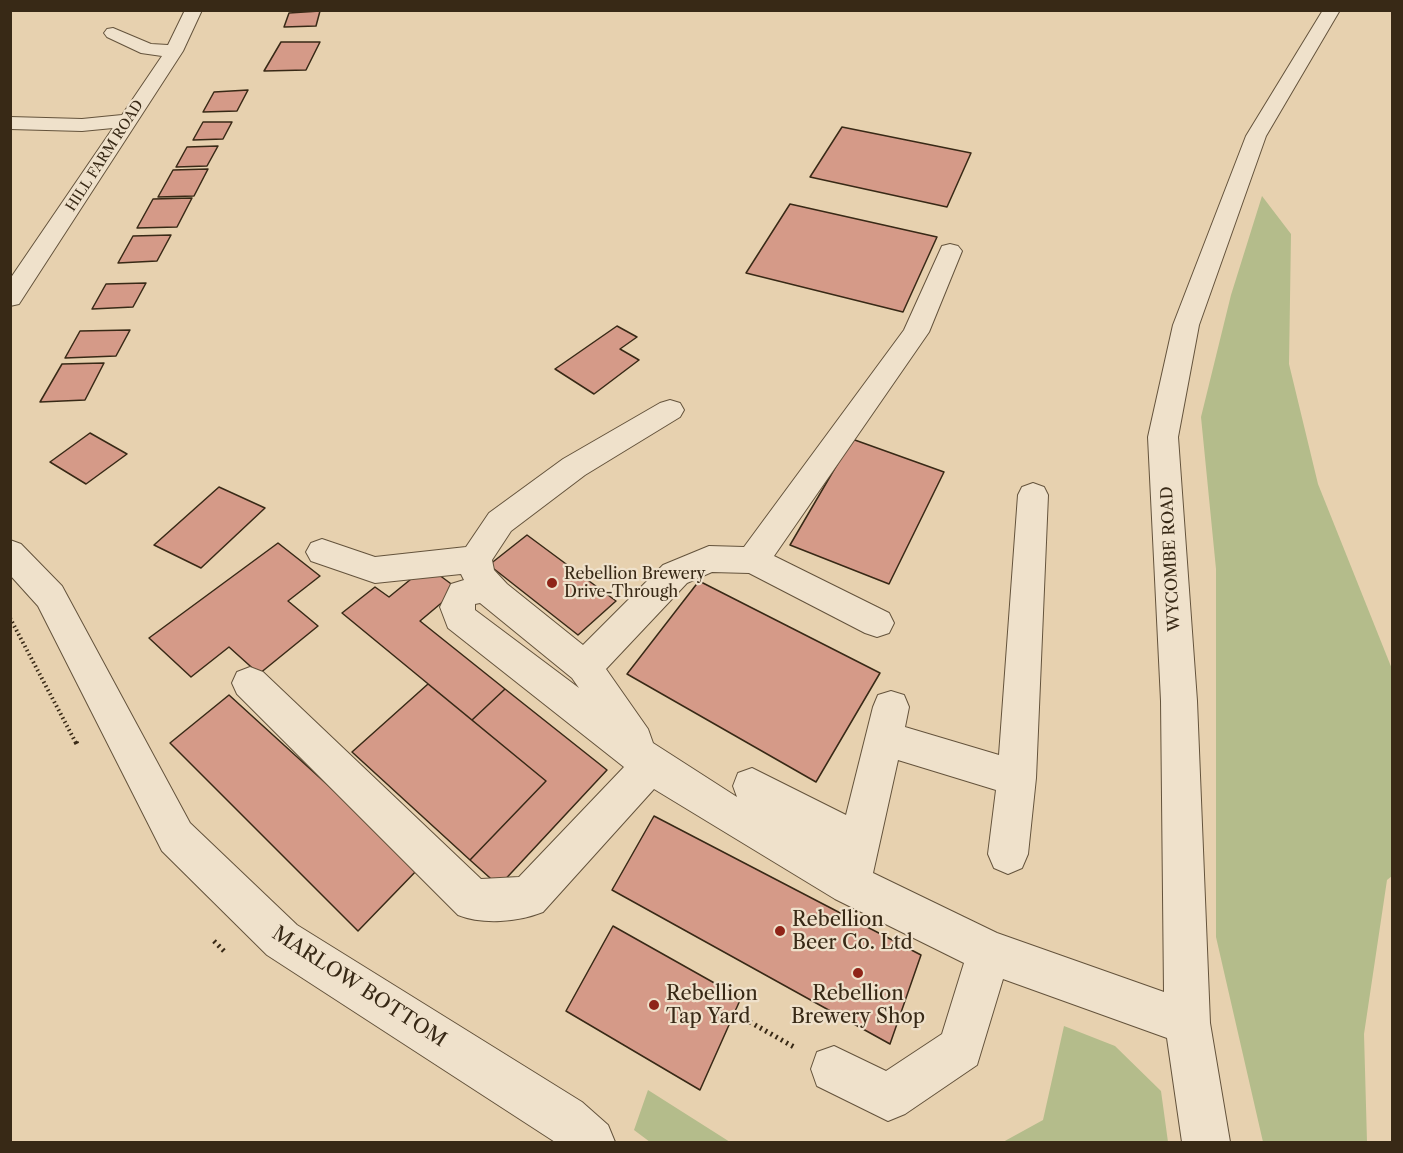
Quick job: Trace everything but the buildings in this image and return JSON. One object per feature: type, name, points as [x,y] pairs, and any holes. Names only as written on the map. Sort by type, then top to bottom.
[{"type":"street","name":"HILL FARM ROAD","points":[[10,298],[174,51],[194,10]]},
{"type":"street","name":"WYCOMBE ROAD","points":[[1206,1143],[1187,1023],[1179,701],[1163,437],[1186,325],[1256,136],[1332,10]]},
{"type":"street","points":[[113,33],[147,49],[174,51]]},
{"type":"street","points":[[10,123],[82,124],[129,120]]},
{"type":"street","points":[[753,560],[916,332],[950,251]]},
{"type":"street","points":[[651,765],[585,667],[495,594],[478,575],[476,559],[500,522],[574,467],[670,410]]},
{"type":"street","points":[[1008,854],[1017,778],[1033,495]]},
{"type":"street","points":[[322,552],[375,570],[476,559]]},
{"type":"street","name":"MARLOW BOTTOM","points":[[10,554],[50,596],[176,837],[282,940],[565,1119],[591,1143]]},
{"type":"street","points":[[585,667],[675,574],[708,558],[753,560],[877,624]]},
{"type":"street","points":[[495,594],[480,589],[463,594],[457,607],[460,618],[651,765],[693,793],[850,884],[989,952],[1187,1023]]},
{"type":"street","points":[[250,683],[473,900],[528,897],[651,765]]},
{"type":"street","points":[[850,884],[887,723],[1017,778]]},
{"type":"street","points":[[752,786],[859,843]]},
{"type":"street","points":[[834,1069],[888,1097],[961,1049],[989,952]]},
{"type":"path","points":[[734,1013],[777,1037]]},
{"type":"green space","points":[[1262,196],[1291,234],[1289,364],[1318,484],[1392,669],[1392,876],[1387,880],[1364,1034],[1367,1142],[1263,1142],[1216,937],[1216,569],[1201,417],[1231,295]]},
{"type":"green space","points":[[1064,1026],[1115,1046],[1161,1091],[1168,1142],[1003,1142],[1043,1120]]},
{"type":"green space","points":[[648,1090],[730,1142],[650,1142],[634,1130]]},
{"type":"place","name":"Rebellion Brewery Drive-Through","points":[[552,583]]},
{"type":"place","name":"Rebellion Beer Co. Ltd","points":[[780,931]]},
{"type":"place","name":"Rebellion Brewery Shop","points":[[858,973]]},
{"type":"place","name":"Rebellion Tap Yard","points":[[654,1005]]}]
